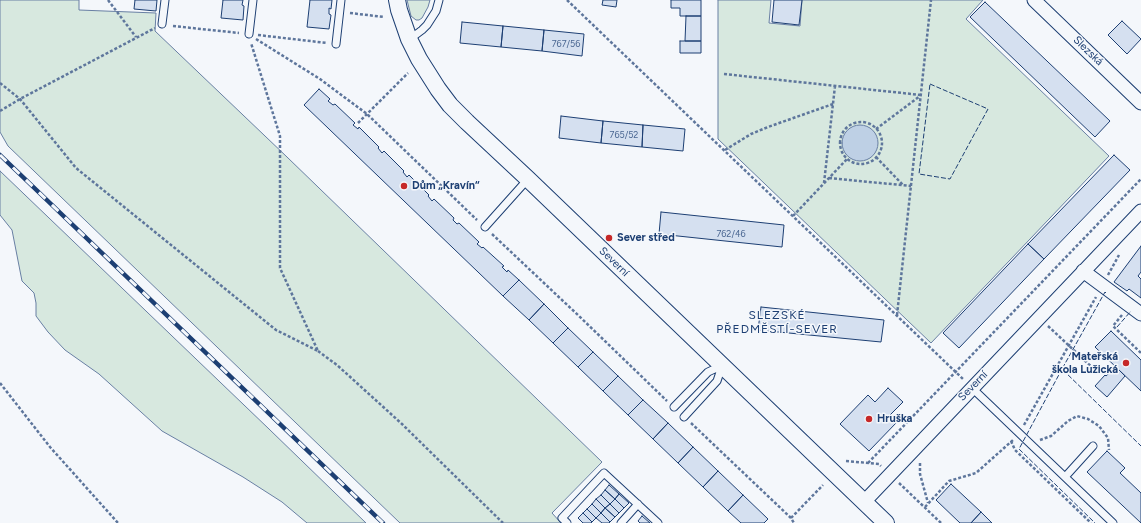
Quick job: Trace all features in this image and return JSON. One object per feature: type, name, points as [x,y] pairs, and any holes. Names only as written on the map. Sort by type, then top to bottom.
[{"type":"street","name":"Severní","points":[[397,0],[409,39],[427,73],[450,105],[886,523]]},
{"type":"street","name":"Slezská","points":[[1034,0],[1141,103]]},
{"type":"street","name":"Severní","points":[[864,502],[1141,211]]},
{"type":"street","points":[[1083,271],[1141,314]]},
{"type":"lane","points":[[162,24],[165,0]]},
{"type":"lane","points":[[249,34],[253,0]]},
{"type":"lane","points":[[336,44],[341,0]]},
{"type":"lane","points":[[409,39],[427,25],[436,11],[439,0]]},
{"type":"lane","points":[[485,228],[528,179]]},
{"type":"lane","points":[[674,408],[708,372],[722,366]]},
{"type":"lane","points":[[684,417],[717,382],[722,366]]},
{"type":"lane","points":[[972,388],[1113,523]]},
{"type":"lane","points":[[1065,477],[1093,446]]},
{"type":"lane","points":[[567,523],[562,518],[604,472],[658,523]]},
{"type":"lane","points":[[621,523],[638,504]]},
{"type":"path","points":[[108,0],[136,37]]},
{"type":"path","points":[[567,0],[972,388]]},
{"type":"path","points":[[897,316],[931,0]]},
{"type":"path","points":[[339,12],[384,17]]},
{"type":"path","points":[[0,111],[162,24],[336,44]]},
{"type":"path","points":[[249,34],[320,79],[368,114],[674,408]]},
{"type":"path","points":[[249,34],[280,136],[280,268],[318,351]]},
{"type":"path","points":[[358,123],[408,73]]},
{"type":"path","points":[[724,74],[921,95]]},
{"type":"path","points":[[0,83],[20,99],[76,168],[276,330],[318,351],[337,365],[402,424],[503,523]]},
{"type":"path","points":[[824,183],[835,86]]},
{"type":"path","points":[[876,128],[921,95]]},
{"type":"path","points":[[725,150],[756,132],[833,104]]},
{"type":"path","points":[[857,122],[864,122],[876,128],[881,140],[881,146],[876,157],[871,161],[859,164],[847,159],[840,147],[840,140],[845,129],[851,124],[857,122]]},
{"type":"path","points":[[876,157],[903,185]]},
{"type":"path","points":[[793,216],[847,159]]},
{"type":"path","points":[[829,178],[911,186]]},
{"type":"path","points":[[868,463],[1141,179]]},
{"type":"path","points":[[925,507],[949,481],[976,473],[1020,434],[1120,253]]},
{"type":"path","points":[[1123,315],[1113,326],[1141,353]]},
{"type":"path","points":[[1039,318],[1098,372]]},
{"type":"path","points":[[0,383],[50,446],[118,523]]},
{"type":"path","points":[[1030,444],[1051,436],[1068,421],[1077,416],[1088,418],[1099,426],[1108,438],[1109,450]]},
{"type":"path","points":[[684,417],[791,518],[794,523]]},
{"type":"path","points":[[922,440],[920,469],[928,504]]},
{"type":"path","points":[[1011,441],[1016,450],[1090,523]]},
{"type":"path","points":[[846,461],[879,464]]},
{"type":"path","points":[[895,479],[941,523]]},
{"type":"path","points":[[791,518],[823,485]]},
{"type":"shaded area","points":[[0,0],[79,0],[79,10],[156,13],[155,31],[602,462],[552,513],[561,523],[400,523],[8,146],[0,132]]},
{"type":"shaded area","points":[[407,0],[430,0],[422,18],[416,20],[411,16]]},
{"type":"shaded area","points":[[718,0],[771,0],[769,23],[800,26],[802,0],[983,0],[966,19],[1109,156],[931,343],[718,139]]},
{"type":"shaded area","points":[[0,171],[366,523],[307,523],[282,502],[243,477],[162,431],[99,374],[65,350],[48,332],[36,316],[34,293],[22,281],[12,230],[0,215]]},
{"type":"water","points":[[860,125],[870,128],[875,133],[878,143],[875,153],[870,158],[860,161],[850,158],[845,153],[842,143],[845,133],[850,128]]},
{"type":"building","points":[[135,0],[157,0],[156,11],[134,9]]},
{"type":"building","points":[[223,0],[243,0],[243,20],[221,18]]},
{"type":"building","points":[[310,0],[332,0],[331,9],[329,8],[329,14],[331,15],[329,29],[307,27]]},
{"type":"building","points":[[603,0],[617,0],[616,7],[602,5]]},
{"type":"building","points":[[671,0],[701,0],[701,16],[680,16],[680,8],[671,8]]},
{"type":"building","points":[[774,0],[802,0],[799,25],[772,22]]},
{"type":"building","points":[[985,2],[1110,121],[1095,137],[970,17]]},
{"type":"building","points":[[686,16],[701,16],[701,41],[685,41]]},
{"type":"building","points":[[1122,21],[1141,39],[1127,54],[1108,35]]},
{"type":"building","points":[[462,22],[503,26],[501,47],[460,43]]},
{"type":"building","points":[[503,26],[544,30],[542,51],[501,47]]},
{"type":"building","points":[[544,30],[584,34],[582,56],[542,51]]},
{"type":"building","points":[[680,41],[701,41],[701,53],[680,53]]},
{"type":"building","name":"Dům „Kravín“","points":[[319,89],[330,99],[328,101],[333,105],[335,104],[355,123],[353,125],[358,129],[359,127],[379,147],[378,148],[382,153],[384,151],[404,171],[403,172],[407,177],[409,175],[429,195],[428,196],[432,201],[434,199],[454,218],[453,220],[457,224],[459,223],[479,242],[477,244],[482,248],[483,247],[504,266],[502,267],[507,272],[508,270],[519,280],[503,296],[304,105]]},
{"type":"building","points":[[561,116],[603,121],[601,143],[559,138]]},
{"type":"building","points":[[603,121],[643,125],[642,147],[601,143]]},
{"type":"building","points":[[643,125],[685,129],[683,151],[642,147]]},
{"type":"building","points":[[1114,155],[1130,170],[1044,259],[1028,244]]},
{"type":"building","points":[[661,212],[784,225],[782,247],[659,234]]},
{"type":"building","points":[[1028,244],[1044,259],[959,348],[943,333]]},
{"type":"building","points":[[1141,246],[1141,272],[1138,276],[1141,279],[1141,298],[1129,289],[1127,291],[1114,282]]},
{"type":"building","points":[[519,280],[544,304],[529,320],[503,296]]},
{"type":"building","points":[[544,304],[568,328],[553,343],[529,320]]},
{"type":"building","points":[[761,307],[884,320],[881,342],[758,330]]},
{"type":"building","points":[[568,328],[593,352],[578,367],[553,343]]},
{"type":"building","name":"Mateřská škola Lužická","points":[[1111,331],[1141,360],[1141,391],[1095,347]]},
{"type":"building","points":[[593,352],[618,376],[603,391],[578,367]]},
{"type":"building","points":[[1116,367],[1125,376],[1107,397],[1095,386],[1105,375],[1106,376]]},
{"type":"building","points":[[618,376],[643,400],[628,415],[603,391]]},
{"type":"building","name":"Hruška","points":[[888,388],[903,402],[890,415],[897,422],[869,451],[840,424],[868,395],[875,402]]},
{"type":"building","points":[[643,400],[668,423],[653,439],[628,415]]},
{"type":"building","points":[[668,423],[693,447],[678,463],[653,439]]},
{"type":"building","points":[[693,447],[718,471],[703,487],[678,463]]},
{"type":"building","points":[[1107,451],[1125,468],[1120,473],[1141,493],[1141,523],[1087,472]]},
{"type":"building","points":[[718,471],[743,495],[728,511],[703,487]]},
{"type":"building","points":[[951,484],[981,512],[971,523],[960,523],[936,500]]},
{"type":"building","points":[[609,485],[619,494],[615,499],[605,490]]},
{"type":"building","points":[[605,490],[615,499],[610,504],[601,495]]},
{"type":"building","points":[[619,494],[629,503],[624,508],[615,499]]},
{"type":"building","points":[[601,495],[610,504],[605,508],[596,499]]},
{"type":"building","points":[[743,495],[768,519],[764,523],[741,523],[728,511]]},
{"type":"building","points":[[596,499],[605,508],[601,513],[592,504]]},
{"type":"building","points":[[615,499],[624,508],[619,513],[610,504]]},
{"type":"building","points":[[592,504],[601,513],[596,518],[587,509]]},
{"type":"building","points":[[610,504],[619,513],[615,517],[605,508]]},
{"type":"building","points":[[605,508],[615,517],[610,522],[601,513]]},
{"type":"building","points":[[587,509],[596,518],[592,522],[583,513]]},
{"type":"building","points":[[981,512],[992,523],[971,523]]},
{"type":"building","points":[[583,513],[592,522],[591,523],[583,523],[578,518]]},
{"type":"building","points":[[601,513],[610,522],[609,523],[602,523],[596,518]]},
{"type":"building","points":[[642,516],[650,523],[640,523],[638,521]]},
{"type":"railway","points":[[0,155],[383,523]]},
{"type":"fence","points":[[930,84],[988,109],[950,179],[919,174],[930,84]]},
{"type":"fence","points":[[1106,293],[1105,292],[1062,369],[1141,446]]},
{"type":"fence","points":[[1117,327],[1131,311]]},
{"type":"fence","points":[[1062,369],[1019,449],[1095,523]]},
{"type":"place","name":"Dům „Kravín“","points":[[404,186]]},
{"type":"place","name":"Sever střed","points":[[609,238]]},
{"type":"place","name":"Mateřská škola Lužická","points":[[1126,363]]},
{"type":"place","name":"Hruška","points":[[869,419]]},
{"type":"district","name":"SLEZSKÉ PŘEDMĚSTÍ-SEVER","points":[[777,322]]}]
